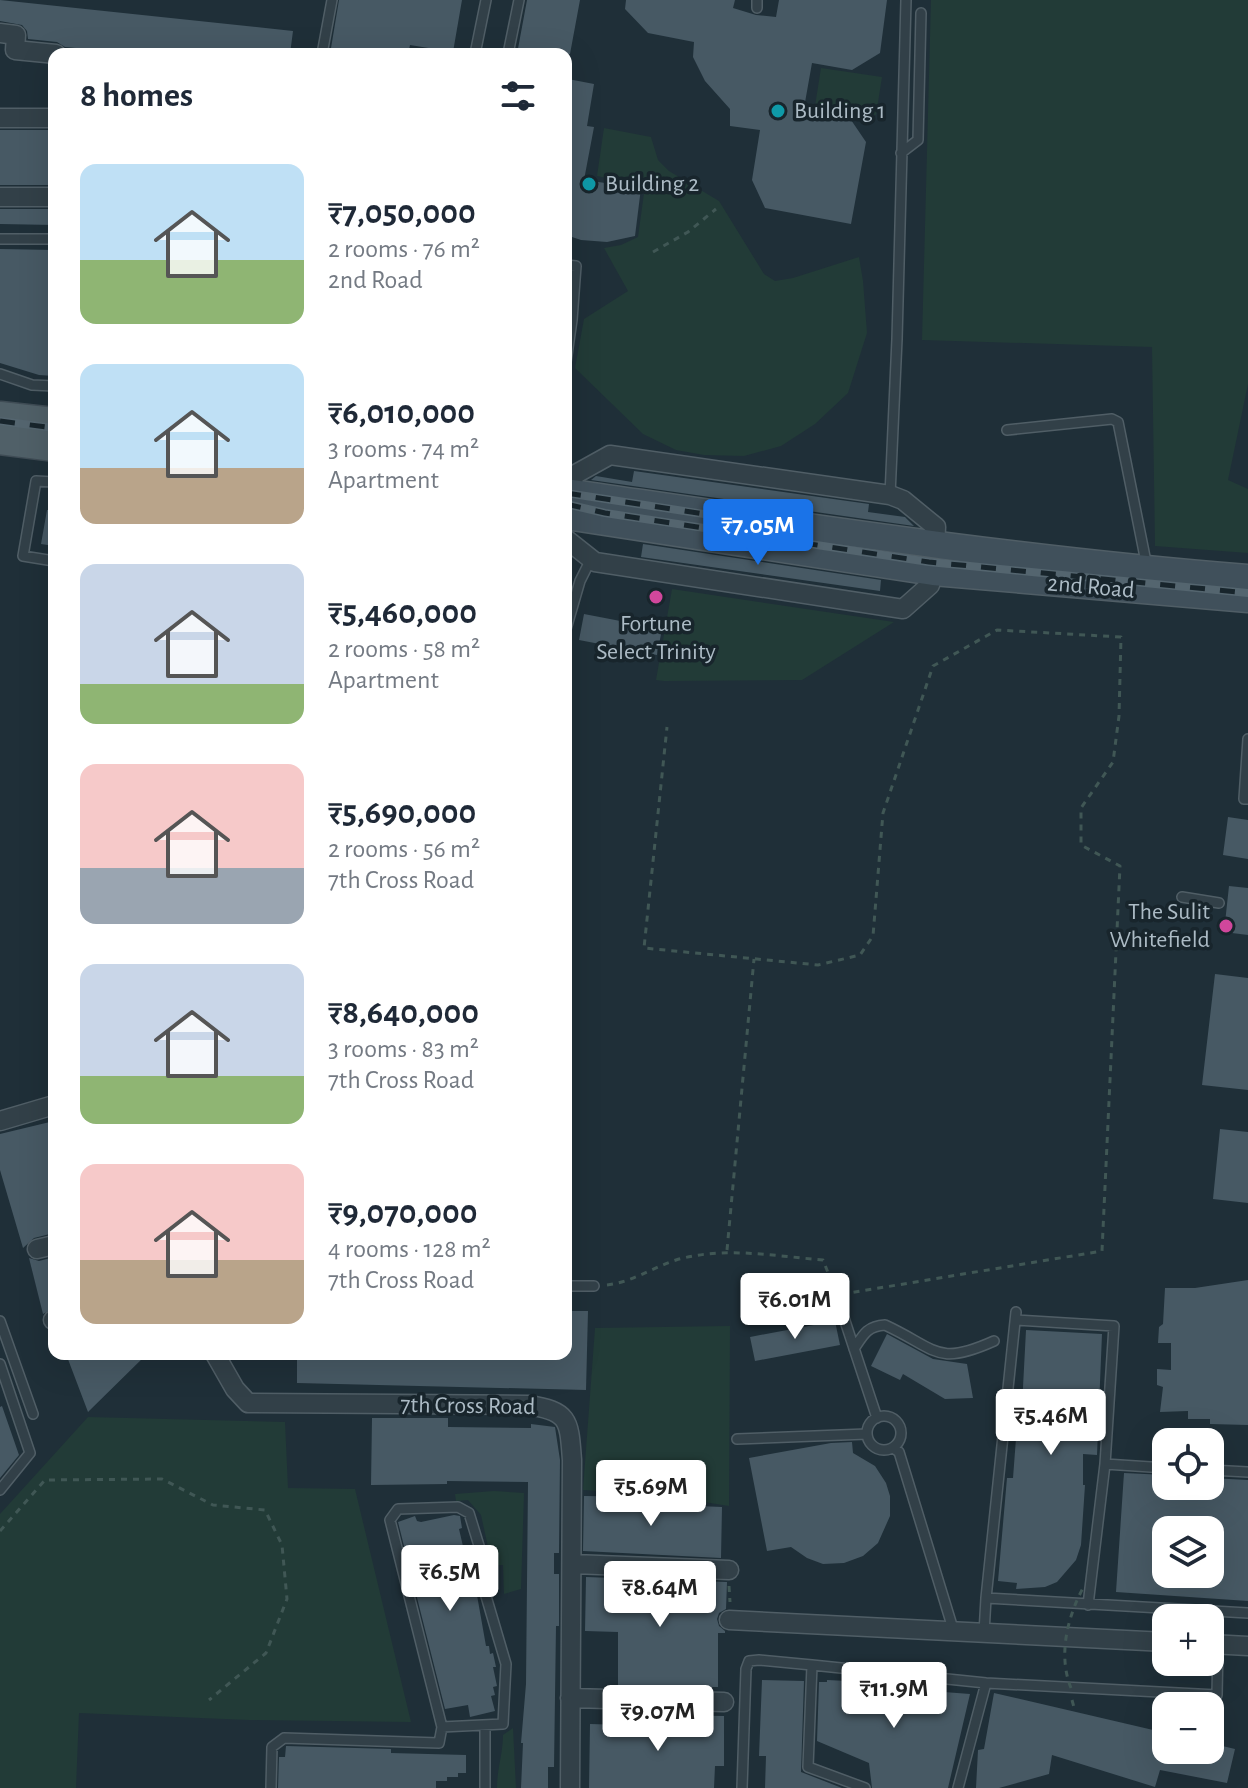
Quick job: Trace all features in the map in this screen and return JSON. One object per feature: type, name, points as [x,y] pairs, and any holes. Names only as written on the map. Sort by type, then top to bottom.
[{"type":"main road","points":[[0,417],[48,422]]},
{"type":"main road","points":[[0,439],[48,445]]},
{"type":"main road","name":"2nd Road","points":[[572,501],[934,559],[1248,599]]},
{"type":"main road","name":"2nd Road","points":[[934,559],[1248,578]]},
{"type":"street","points":[[0,33],[16,35],[15,50],[48,53]]},
{"type":"street","points":[[0,118],[48,118]]},
{"type":"street","points":[[0,197],[48,197]]},
{"type":"street","name":"2nd Road","points":[[572,483],[574,475],[610,455],[890,495],[903,500],[936,527],[934,559]]},
{"type":"street","points":[[572,544],[595,562],[903,609],[930,585],[934,559]]},
{"type":"street","points":[[0,1121],[48,1107]]},
{"type":"street","name":"7th Cross Road","points":[[218,1360],[235,1389],[248,1403],[528,1405],[551,1408],[561,1414],[570,1427],[573,1564],[570,1788]]},
{"type":"street","points":[[573,1564],[729,1570]]},
{"type":"street","points":[[729,1620],[1152,1641]]},
{"type":"street","points":[[1224,1645],[1248,1646]]},
{"type":"street","points":[[570,1698],[724,1702]]},
{"type":"lane","points":[[323,48],[332,0]]},
{"type":"lane","points":[[476,48],[486,0]]},
{"type":"lane","points":[[509,48],[519,0]]},
{"type":"lane","points":[[890,495],[906,0]]},
{"type":"lane","points":[[901,153],[918,140],[921,13]]},
{"type":"lane","points":[[0,239],[48,239]]},
{"type":"lane","points":[[572,266],[576,266],[572,320]]},
{"type":"lane","points":[[0,374],[32,385],[48,386]]},
{"type":"lane","points":[[1007,430],[1112,419],[1118,422],[1148,570]]},
{"type":"lane","points":[[48,482],[36,481],[23,556],[48,560]]},
{"type":"lane","points":[[572,608],[591,559]]},
{"type":"lane","points":[[1248,739],[1244,799],[1248,799]]},
{"type":"lane","points":[[1182,897],[1219,903]]},
{"type":"lane","points":[[572,1286],[594,1286]]},
{"type":"lane","points":[[984,1633],[1016,1316],[1114,1326],[1105,1464],[1088,1605]]},
{"type":"lane","points":[[844,1318],[877,1418]]},
{"type":"lane","points":[[0,1321],[33,1414]]},
{"type":"lane","points":[[854,1349],[867,1329],[885,1325],[937,1353],[949,1356],[994,1341]]},
{"type":"lane","points":[[0,1364],[30,1453],[0,1490]]},
{"type":"lane","points":[[893,1448],[901,1437],[899,1425],[889,1417],[877,1418],[869,1425],[869,1441],[880,1450],[893,1448],[899,1452],[954,1632]]},
{"type":"lane","points":[[737,1439],[867,1434]]},
{"type":"lane","points":[[1105,1464],[1152,1467]]},
{"type":"lane","points":[[1224,1471],[1248,1472]]},
{"type":"lane","points":[[271,1788],[272,1747],[284,1738],[439,1743],[442,1727],[390,1520],[398,1509],[458,1507],[469,1513],[484,1562],[483,1586],[506,1664],[503,1724],[442,1727]]},
{"type":"lane","points":[[986,1598],[1248,1613]]},
{"type":"lane","points":[[742,1788],[746,1669],[749,1661],[986,1683],[1217,1695],[1216,1676]]},
{"type":"lane","points":[[812,1665],[808,1767],[865,1788]]},
{"type":"lane","points":[[958,1788],[986,1683]]},
{"type":"lane","points":[[485,1726],[485,1788]]},
{"type":"path","points":[[653,252],[688,232],[716,209]]},
{"type":"path","points":[[594,1286],[619,1284],[677,1260],[726,1251],[823,1260],[837,1295],[1102,1251],[1120,866],[1081,845],[1081,808],[1113,762],[1119,716],[1121,637],[997,630],[933,666],[883,813],[873,936],[860,955],[818,965],[644,948],[667,727]]},
{"type":"path","points":[[726,1251],[754,959]]},
{"type":"path","points":[[0,1531],[45,1480],[162,1479],[213,1505],[265,1510],[282,1545],[287,1599],[266,1653],[209,1700]]},
{"type":"path","points":[[729,1570],[729,1620]]},
{"type":"path","points":[[1071,1688],[1066,1674],[1068,1626],[1083,1588]]},
{"type":"green space","points":[[931,0],[1248,0],[1248,384],[1228,480],[1248,489],[1248,553],[1155,546],[1152,347],[922,340]]},
{"type":"green space","points":[[821,68],[882,77],[876,115],[815,106]]},
{"type":"green space","points":[[604,128],[651,137],[658,160],[669,171],[719,201],[764,274],[775,281],[859,257],[867,333],[848,393],[815,424],[781,446],[744,456],[704,455],[676,450],[643,434],[575,368],[584,319],[628,291],[604,248],[638,237],[645,186],[597,176]]},
{"type":"green space","points":[[672,589],[894,622],[802,680],[656,680]]},
{"type":"green space","points":[[730,1326],[729,1506],[654,1494],[583,1490],[595,1328]]},
{"type":"green space","points":[[88,1417],[285,1422],[288,1488],[355,1489],[411,1722],[79,1713],[76,1788],[0,1788],[0,1514]]},
{"type":"green space","points":[[494,1491],[524,1493],[521,1589],[504,1594],[503,1565],[492,1565],[481,1515],[468,1500],[456,1501],[455,1494]]},
{"type":"green space","points":[[513,1728],[516,1788],[497,1788],[503,1735]]},
{"type":"building","points":[[0,0],[293,31],[291,48],[76,48],[57,42],[28,39],[22,25],[0,21]]},
{"type":"building","points":[[339,0],[462,0],[454,48],[410,45],[409,48],[331,48]]},
{"type":"building","points":[[527,0],[580,0],[571,48],[518,48]]},
{"type":"building","name":"Building 1","points":[[626,0],[735,0],[733,8],[776,17],[779,0],[887,0],[880,53],[852,70],[812,63],[804,108],[847,114],[866,142],[851,224],[765,208],[752,180],[760,130],[730,126],[730,109],[705,81],[693,57],[694,42],[648,33],[625,9]]},
{"type":"building","name":"Building 2","points":[[572,80],[594,84],[587,126],[594,127],[584,180],[641,188],[635,236],[607,242],[572,237]]},
{"type":"building","points":[[0,130],[48,130],[48,185],[0,185]]},
{"type":"building","points":[[0,209],[48,209],[48,225],[0,224]]},
{"type":"building","points":[[0,249],[48,250],[48,376],[0,363]]},
{"type":"building","points":[[634,471],[869,504],[868,512],[905,517],[914,526],[591,480],[596,476],[632,482]]},
{"type":"building","points":[[47,510],[48,510],[48,545],[41,544]]},
{"type":"building","points":[[643,544],[881,580],[880,591],[641,557]]},
{"type":"building","points":[[584,614],[662,629],[657,655],[579,640]]},
{"type":"building","points":[[1228,817],[1248,820],[1248,859],[1223,855]]},
{"type":"building","points":[[1229,886],[1248,888],[1248,935],[1224,932]]},
{"type":"building","points":[[1215,974],[1248,978],[1248,1090],[1202,1085]]},
{"type":"building","points":[[48,1122],[48,1234],[34,1238],[23,1248],[0,1170],[0,1134]]},
{"type":"building","points":[[1220,1129],[1248,1132],[1248,1203],[1213,1199]]},
{"type":"building","points":[[29,1258],[39,1261],[48,1259],[48,1311],[43,1314]]},
{"type":"building","points":[[1248,1280],[1248,1425],[1210,1424],[1210,1419],[1188,1419],[1188,1411],[1160,1412],[1163,1387],[1157,1385],[1157,1369],[1171,1370],[1171,1343],[1158,1343],[1159,1327],[1163,1324],[1165,1288],[1195,1288]]},
{"type":"building","points":[[572,1311],[588,1311],[586,1390],[297,1383],[297,1360],[572,1360]]},
{"type":"building","points":[[835,1321],[840,1345],[755,1361],[750,1337]]},
{"type":"building","points":[[1026,1330],[1102,1334],[1097,1455],[1083,1454],[1085,1485],[1081,1545],[1076,1560],[1057,1582],[1045,1587],[1016,1589],[1017,1583],[998,1581],[1007,1478],[1013,1478],[1017,1425],[1021,1425]]},
{"type":"building","points":[[887,1334],[933,1359],[967,1364],[973,1398],[945,1399],[903,1374],[900,1380],[871,1366]]},
{"type":"building","points":[[68,1360],[141,1360],[88,1412]]},
{"type":"building","points":[[0,1407],[19,1455],[0,1478]]},
{"type":"building","points":[[372,1418],[448,1418],[448,1427],[531,1428],[531,1424],[555,1427],[560,1460],[559,1553],[554,1553],[554,1574],[559,1574],[559,1626],[556,1626],[554,1767],[548,1767],[548,1788],[521,1788],[526,1684],[528,1482],[447,1481],[447,1484],[371,1485]]},
{"type":"building","points":[[852,1442],[853,1453],[875,1466],[890,1496],[890,1516],[878,1543],[863,1556],[844,1563],[823,1564],[791,1547],[767,1551],[749,1458]]},
{"type":"building","points":[[1124,1473],[1152,1474],[1152,1500],[1224,1500],[1224,1479],[1248,1480],[1248,1601],[1116,1592]]},
{"type":"building","points":[[584,1496],[652,1497],[652,1504],[722,1507],[721,1558],[583,1551]]},
{"type":"building","points":[[415,1516],[421,1522],[460,1516],[462,1528],[459,1529],[472,1585],[475,1584],[486,1646],[489,1646],[490,1654],[493,1653],[496,1667],[493,1667],[497,1686],[493,1687],[495,1695],[491,1696],[495,1711],[470,1717],[468,1705],[445,1709],[398,1522]]},
{"type":"building","points":[[586,1577],[727,1582],[726,1609],[719,1613],[717,1619],[725,1631],[718,1633],[718,1687],[618,1687],[618,1632],[585,1631]]},
{"type":"building","points":[[762,1680],[804,1681],[801,1772],[842,1788],[765,1788],[766,1756],[759,1756]]},
{"type":"building","points":[[819,1682],[944,1686],[944,1692],[970,1694],[948,1788],[872,1788],[869,1763],[817,1741]]},
{"type":"building","points":[[994,1693],[1152,1730],[1152,1764],[1224,1764],[1224,1746],[1235,1749],[1227,1783],[1160,1770],[1155,1787],[1052,1755],[1049,1774],[999,1788],[976,1788],[978,1750],[984,1749]]},
{"type":"building","points":[[658,1715],[724,1716],[724,1766],[715,1766],[714,1788],[589,1788],[590,1724],[658,1726]]},
{"type":"building","points":[[286,1746],[466,1755],[466,1773],[447,1777],[447,1781],[436,1781],[436,1788],[278,1788],[279,1757],[285,1757]]},
{"type":"railway","points":[[0,421],[48,427]]},
{"type":"railway","points":[[572,494],[776,525]]},
{"type":"railway","points":[[572,505],[929,562],[1248,593]]},
{"type":"place","name":"Building 1","points":[[778,111]]},
{"type":"place","name":"Building 2","points":[[589,184]]},
{"type":"place","name":"Fortune Select Trinity","points":[[656,597]]},
{"type":"place","name":"The Sulit Whitefield","points":[[1226,926]]}]
